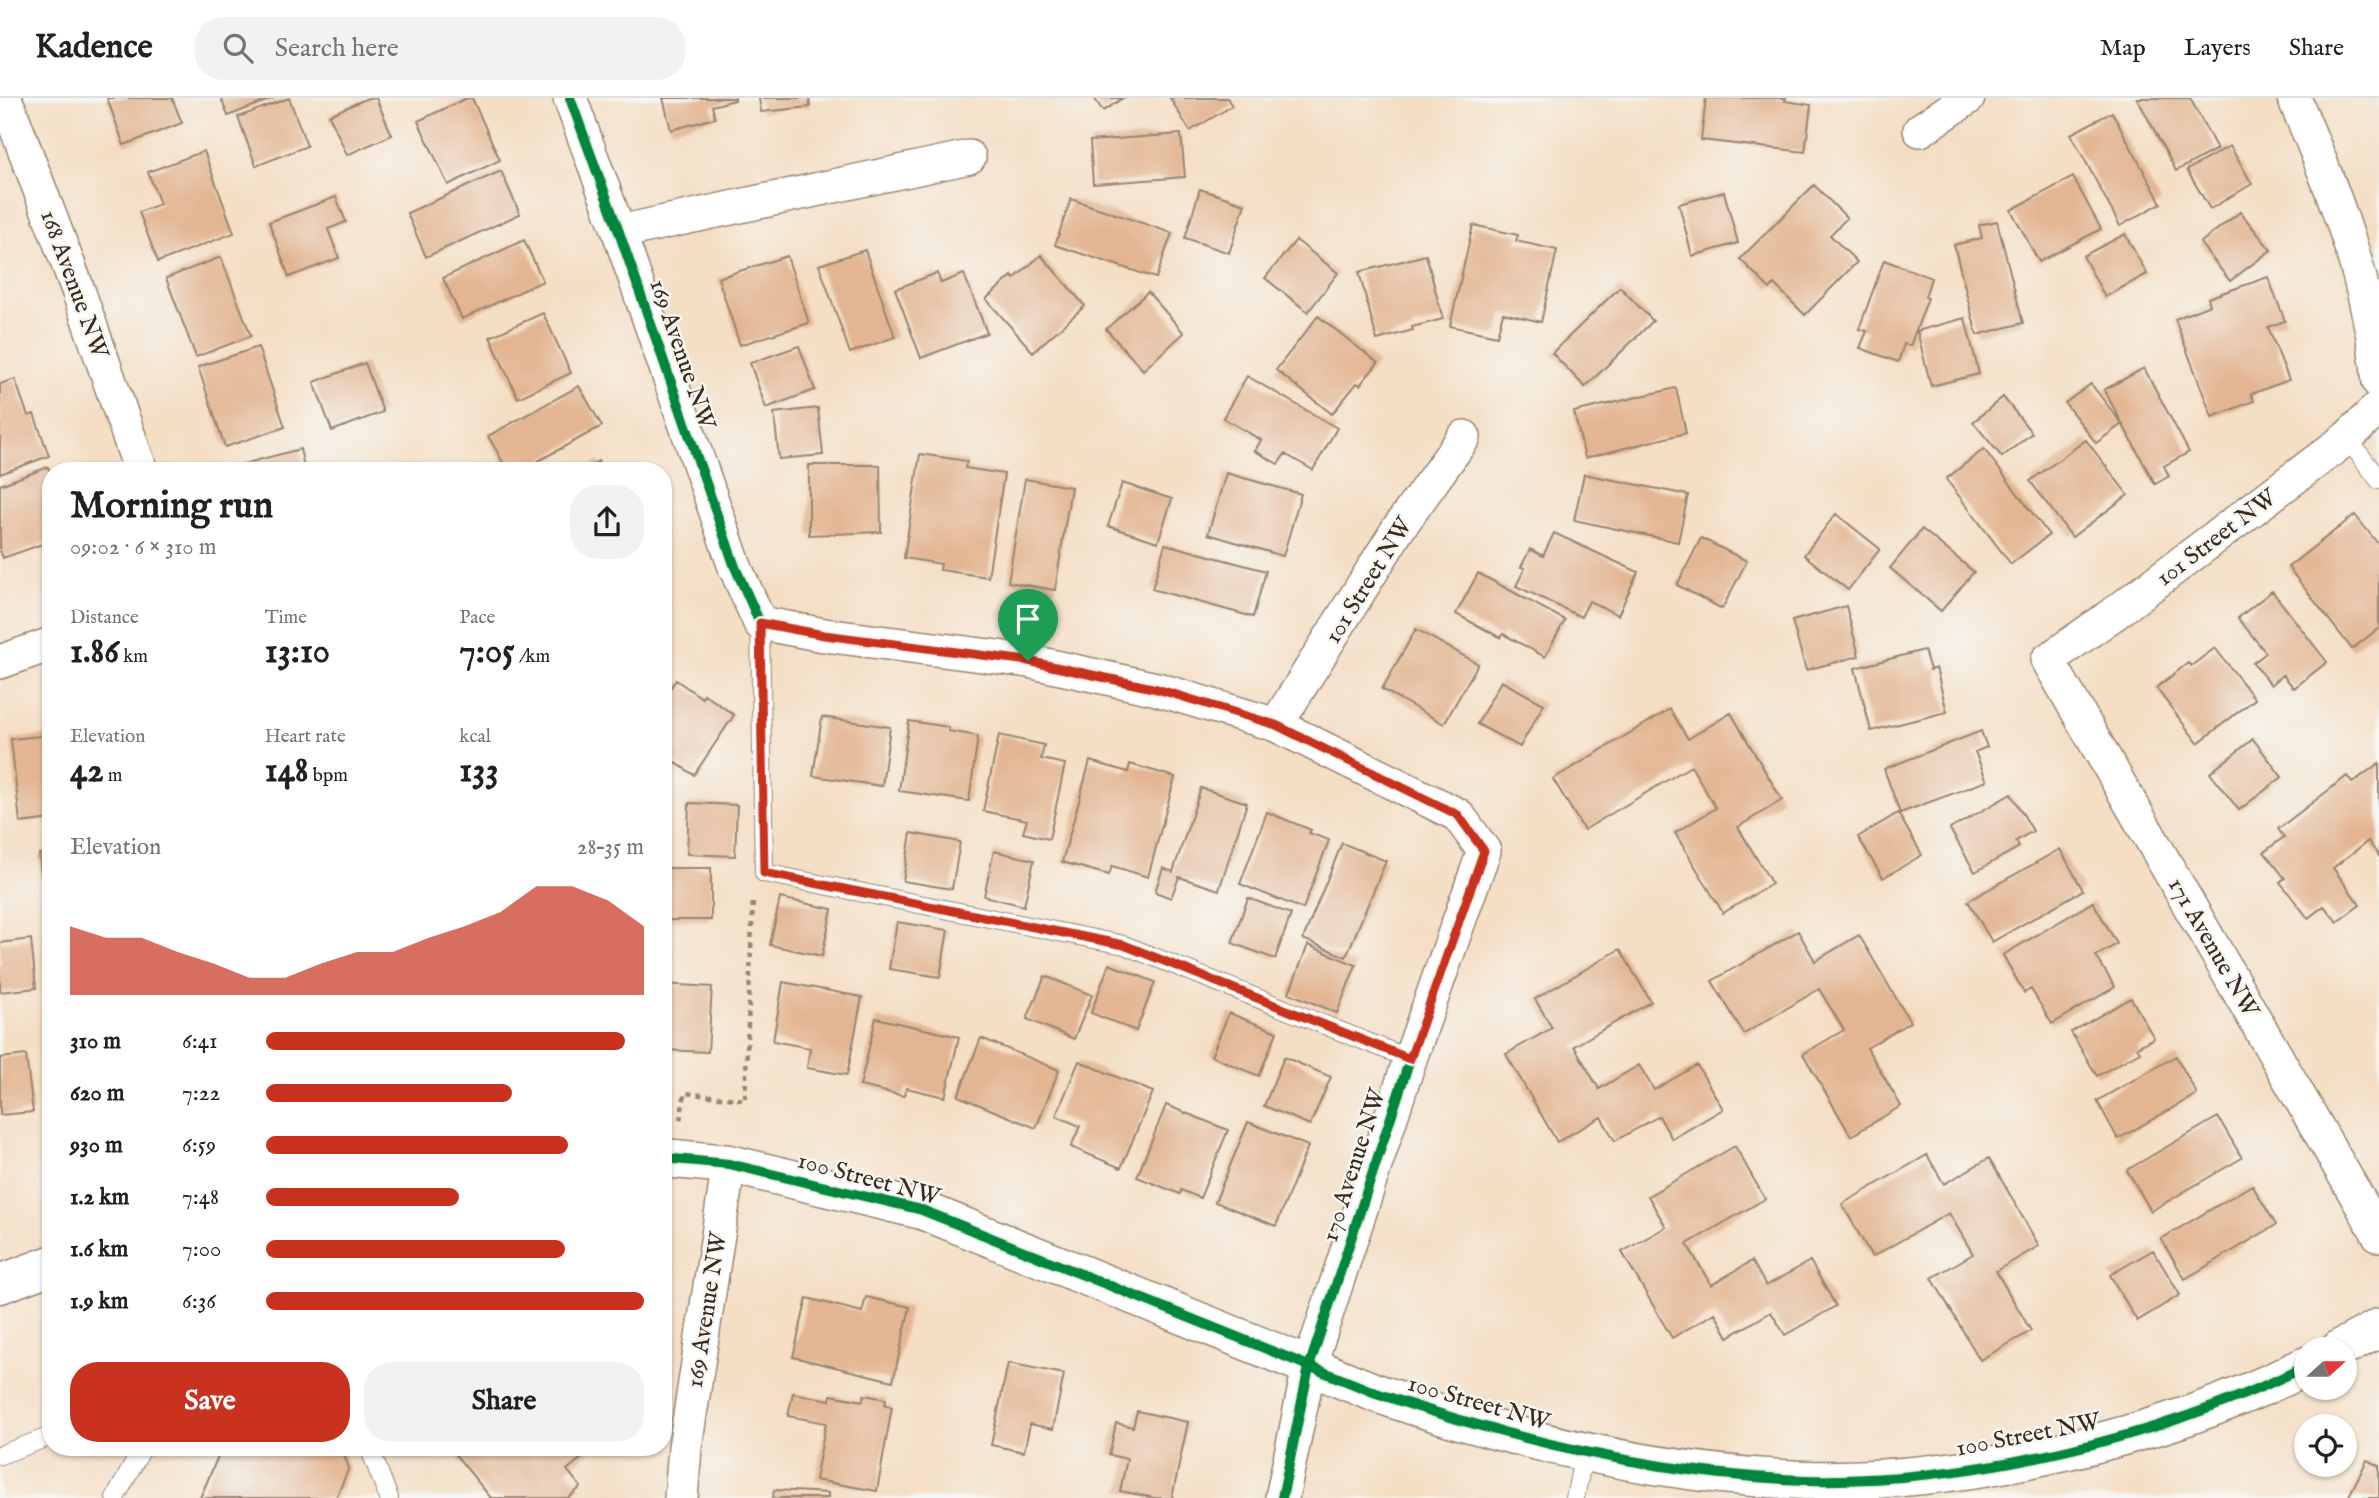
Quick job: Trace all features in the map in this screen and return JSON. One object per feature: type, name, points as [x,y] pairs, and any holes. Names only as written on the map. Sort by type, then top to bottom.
[{"type":"street","name":"168 Avenue NW","points":[[5,98],[78,290],[138,462]]},
{"type":"street","name":"169 Avenue NW","points":[[570,98],[735,567],[760,623]]},
{"type":"street","points":[[1920,130],[1968,98]]},
{"type":"street","points":[[2294,98],[2342,219],[2375,344],[2379,382]]},
{"type":"street","points":[[619,232],[969,158]]},
{"type":"street","name":"101 Street NW","points":[[2048,660],[2115,613],[2347,438],[2379,407]]},
{"type":"street","name":"101 Street NW","points":[[1276,725],[1398,529],[1464,437]]},
{"type":"street","points":[[760,623],[824,635],[1028,661],[1157,689],[1276,725]]},
{"type":"street","points":[[0,662],[42,647]]},
{"type":"street","name":"171 Avenue NW","points":[[2048,660],[2379,1235]]},
{"type":"street","name":"170 Avenue NW","points":[[1276,725],[1458,815],[1484,851],[1410,1059],[1309,1367],[1282,1498]]},
{"type":"street","name":"100 Street NW","points":[[672,1159],[729,1164],[922,1210],[1309,1367],[1445,1417],[1514,1437],[1657,1466],[1806,1480],[1951,1471],[2023,1460],[2162,1424],[2228,1400],[2294,1371]]},
{"type":"street","name":"169 Avenue NW","points":[[681,1498],[685,1447],[729,1164]]},
{"type":"street","points":[[0,1284],[42,1268]]},
{"type":"street","points":[[2357,1340],[2379,1328]]},
{"type":"lane","points":[[2347,438],[2379,480]]},
{"type":"lane","points":[[760,623],[764,873],[1124,945],[1410,1059]]},
{"type":"lane","points":[[0,1455],[42,1439]]},
{"type":"lane","points":[[1575,1498],[1584,1453]]},
{"type":"lane","points":[[115,1498],[138,1456]]},
{"type":"lane","points":[[373,1456],[389,1498]]},
{"type":"path","points":[[672,1143],[685,1093],[745,1100],[753,895],[764,873]]},
{"type":"building","points":[[107,98],[172,98],[182,123],[124,145]]},
{"type":"building","points":[[221,98],[274,98],[228,116]]},
{"type":"building","points":[[289,98],[307,146],[256,166],[238,117]]},
{"type":"building","points":[[368,98],[376,98],[392,135],[347,155],[329,115]]},
{"type":"building","points":[[472,98],[500,160],[448,185],[418,121]]},
{"type":"building","points":[[663,98],[735,100],[712,106],[715,118],[671,130]]},
{"type":"building","points":[[759,98],[809,98],[810,107],[761,112]]},
{"type":"building","points":[[1094,98],[1123,98],[1103,111]]},
{"type":"building","points":[[1170,98],[1227,98],[1232,106],[1190,131]]},
{"type":"building","points":[[1706,98],[1786,98],[1785,101],[1811,105],[1805,152],[1701,140]]},
{"type":"building","points":[[2137,98],[2190,98],[2217,149],[2176,171]]},
{"type":"building","points":[[2112,112],[2161,203],[2120,226],[2071,134]]},
{"type":"building","points":[[1181,134],[1185,177],[1093,184],[1090,141]]},
{"type":"building","points":[[2230,146],[2252,184],[2210,209],[2187,170]]},
{"type":"building","points":[[204,151],[234,233],[158,262],[139,212],[160,204],[148,172]]},
{"type":"building","points":[[501,171],[520,214],[426,257],[407,213]]},
{"type":"building","points":[[2073,177],[2101,229],[2039,262],[2011,210]]},
{"type":"building","points":[[1814,185],[1847,218],[1830,235],[1857,262],[1805,315],[1774,284],[1770,289],[1740,259]]},
{"type":"building","points":[[1200,189],[1245,204],[1229,253],[1185,238]]},
{"type":"building","points":[[1724,192],[1738,243],[1692,256],[1679,204]]},
{"type":"building","points":[[336,197],[346,222],[328,229],[339,258],[289,277],[269,222]]},
{"type":"building","points":[[1071,199],[1172,233],[1156,278],[1055,245]]},
{"type":"building","points":[[2240,212],[2271,250],[2230,281],[2200,243]]},
{"type":"building","points":[[1997,221],[2023,323],[1977,335],[1954,245],[1982,238],[1979,225]]},
{"type":"building","points":[[1473,225],[1518,235],[1516,241],[1557,250],[1541,322],[1503,313],[1497,336],[1450,326]]},
{"type":"building","points":[[2125,234],[2147,274],[2105,297],[2083,256]]},
{"type":"building","points":[[524,240],[543,281],[462,319],[443,278]]},
{"type":"building","points":[[1296,240],[1338,273],[1308,312],[1265,278]]},
{"type":"building","points":[[865,250],[895,337],[850,353],[819,265]]},
{"type":"building","points":[[1041,255],[1085,306],[1033,352],[986,299]]},
{"type":"building","points":[[1426,255],[1443,319],[1377,340],[1359,272]]},
{"type":"building","points":[[787,256],[809,323],[740,345],[718,278]]},
{"type":"building","points":[[221,257],[251,336],[196,357],[166,278]]},
{"type":"building","points":[[1884,260],[1931,278],[1925,297],[1928,298],[1910,346],[1904,344],[1898,362],[1860,348],[1867,331],[1859,329]]},
{"type":"building","points":[[937,273],[941,283],[964,274],[987,333],[921,358],[895,289]]},
{"type":"building","points":[[2268,277],[2285,321],[2268,327],[2289,380],[2251,394],[2254,401],[2212,417],[2175,319],[2210,305],[2208,298]]},
{"type":"building","points":[[1620,287],[1653,321],[1585,387],[1552,353]]},
{"type":"building","points":[[1148,292],[1184,333],[1143,370],[1106,329]]},
{"type":"building","points":[[543,313],[571,373],[518,398],[490,337]]},
{"type":"building","points":[[1318,316],[1378,363],[1360,385],[1357,383],[1332,414],[1276,370]]},
{"type":"building","points":[[1965,318],[1979,374],[1931,386],[1917,331]]},
{"type":"building","points":[[799,346],[815,390],[766,408],[750,363]]},
{"type":"building","points":[[258,347],[285,427],[225,447],[198,367]]},
{"type":"building","points":[[365,363],[383,412],[332,431],[314,382]]},
{"type":"building","points":[[2144,368],[2189,452],[2164,466],[2169,476],[2155,484],[2104,390]]},
{"type":"building","points":[[1247,376],[1337,428],[1313,470],[1285,454],[1278,464],[1255,451],[1261,440],[1223,418]]},
{"type":"building","points":[[15,379],[28,416],[34,414],[49,456],[0,474],[0,384]]},
{"type":"building","points":[[2091,384],[2122,424],[2096,443],[2065,403]]},
{"type":"building","points":[[579,386],[602,426],[536,462],[503,462],[488,436]]},
{"type":"building","points":[[1676,388],[1686,433],[1585,458],[1574,412]]},
{"type":"building","points":[[2003,397],[2032,433],[2002,457],[1973,422]]},
{"type":"building","points":[[818,408],[823,455],[779,459],[774,413]]},
{"type":"building","points":[[2086,440],[2128,495],[2072,537],[2030,481]]},
{"type":"building","points":[[300,449],[303,462],[251,462]]},
{"type":"building","points":[[1984,449],[2049,535],[2011,564],[1946,479]]},
{"type":"building","points":[[920,454],[967,461],[965,468],[1004,474],[988,577],[940,570],[941,564],[904,558]]},
{"type":"building","points":[[809,465],[880,465],[881,532],[809,535]]},
{"type":"building","points":[[42,469],[42,544],[3,558],[0,551],[0,485]]},
{"type":"building","points":[[1226,473],[1301,494],[1283,556],[1208,534]]},
{"type":"building","points":[[1584,474],[1688,495],[1678,542],[1574,520]]},
{"type":"building","points":[[1025,479],[1071,487],[1055,590],[1008,582]]},
{"type":"building","points":[[1122,483],[1172,499],[1158,542],[1108,526]]},
{"type":"building","points":[[1836,514],[1880,549],[1848,590],[1804,555]]},
{"type":"building","points":[[2355,515],[2379,545],[2379,628],[2352,649],[2288,567]]},
{"type":"building","points":[[1922,529],[1974,572],[1941,611],[1890,568]]},
{"type":"building","points":[[1554,533],[1638,572],[1618,615],[1589,601],[1581,617],[1516,586],[1530,549],[1543,556]]},
{"type":"building","points":[[1701,538],[1747,561],[1722,609],[1677,585]]},
{"type":"building","points":[[1165,544],[1266,571],[1253,617],[1152,589]]},
{"type":"building","points":[[1478,573],[1565,620],[1545,657],[1503,634],[1501,638],[1456,614]]},
{"type":"building","points":[[2272,591],[2327,662],[2294,688],[2283,675],[2271,685],[2253,663],[2266,653],[2238,618]]},
{"type":"building","points":[[1846,606],[1859,656],[1806,670],[1792,621]]},
{"type":"building","points":[[1416,629],[1478,664],[1444,724],[1382,689]]},
{"type":"building","points":[[2215,648],[2255,699],[2198,743],[2156,688],[2188,663],[2191,666]]},
{"type":"building","points":[[1924,650],[1930,670],[1936,668],[1947,712],[1871,731],[1855,668]]},
{"type":"building","points":[[676,680],[702,698],[704,694],[734,715],[694,775],[672,760],[672,686]]},
{"type":"building","points":[[1501,681],[1544,704],[1520,747],[1477,724]]},
{"type":"building","points":[[1670,709],[1688,739],[1731,713],[1782,800],[1738,827],[1772,884],[1723,913],[1675,833],[1716,808],[1691,766],[1584,830],[1553,779]]},
{"type":"building","points":[[822,717],[890,727],[882,786],[813,776]]},
{"type":"building","points":[[909,721],[949,727],[948,731],[978,736],[969,801],[899,791]]},
{"type":"building","points":[[1981,731],[1987,747],[1975,752],[1987,781],[1900,813],[1884,769]]},
{"type":"building","points":[[999,735],[1044,745],[1041,759],[1065,764],[1049,839],[1023,833],[1027,820],[983,811]]},
{"type":"building","points":[[42,736],[42,820],[20,823],[11,739]]},
{"type":"building","points":[[2253,739],[2282,777],[2239,810],[2210,773]]},
{"type":"building","points":[[1090,761],[1128,772],[1130,764],[1175,777],[1148,877],[1112,866],[1109,875],[1062,862]]},
{"type":"building","points":[[2379,763],[2379,856],[2368,841],[2333,868],[2360,905],[2337,922],[2324,906],[2308,918],[2280,882],[2285,878],[2264,852],[2284,837],[2278,829],[2347,776],[2352,783]]},
{"type":"building","points":[[1201,788],[1247,803],[1219,890],[1179,877],[1171,898],[1155,892],[1163,868],[1173,872]]},
{"type":"building","points":[[2011,794],[2033,831],[2016,841],[2019,847],[1975,872],[1950,829]]},
{"type":"building","points":[[689,803],[737,805],[735,856],[687,854]]},
{"type":"building","points":[[1267,812],[1329,840],[1303,909],[1240,884]]},
{"type":"building","points":[[1898,813],[1922,855],[1883,878],[1858,837]]},
{"type":"building","points":[[911,833],[960,842],[952,889],[903,881]]},
{"type":"building","points":[[1342,843],[1386,861],[1346,957],[1303,939]]},
{"type":"building","points":[[2060,849],[2083,890],[1992,942],[1968,901]]},
{"type":"building","points":[[994,851],[1034,860],[1024,906],[984,896]]},
{"type":"building","points":[[39,854],[42,854],[42,883]]},
{"type":"building","points":[[672,868],[711,868],[711,920],[672,920]]},
{"type":"building","points":[[780,898],[832,909],[822,956],[770,945]]},
{"type":"building","points":[[1248,898],[1291,914],[1275,959],[1232,943]]},
{"type":"building","points":[[2093,902],[2117,944],[2096,956],[2115,987],[2052,1024],[2031,989],[2024,993],[2003,955]]},
{"type":"building","points":[[897,922],[948,930],[940,977],[889,969]]},
{"type":"building","points":[[1798,931],[1815,961],[1859,935],[1910,1022],[1867,1048],[1901,1106],[1851,1136],[1803,1054],[1844,1030],[1819,989],[1744,1034],[1712,981]]},
{"type":"building","points":[[31,939],[36,988],[0,992],[0,943]]},
{"type":"building","points":[[1308,945],[1356,965],[1337,1013],[1289,993]]},
{"type":"building","points":[[1620,949],[1651,1002],[1574,1046],[1599,1089],[1639,1065],[1654,1090],[1697,1065],[1723,1109],[1672,1139],[1659,1116],[1615,1141],[1601,1117],[1557,1142],[1506,1054],[1552,1028],[1535,999]]},
{"type":"building","points":[[1109,964],[1155,982],[1136,1031],[1091,1013]]},
{"type":"building","points":[[1045,976],[1092,995],[1074,1039],[1027,1019]]},
{"type":"building","points":[[783,982],[862,997],[847,1075],[807,1068],[810,1048],[773,1041]]},
{"type":"building","points":[[672,985],[712,987],[708,1052],[672,1050]]},
{"type":"building","points":[[2131,998],[2154,1038],[2137,1047],[2140,1052],[2097,1076],[2071,1032]]},
{"type":"building","points":[[1229,1013],[1277,1032],[1259,1076],[1211,1056]]},
{"type":"building","points":[[876,1018],[959,1037],[945,1097],[906,1088],[904,1096],[860,1086]]},
{"type":"building","points":[[981,1038],[1059,1070],[1036,1128],[958,1096]]},
{"type":"building","points":[[26,1055],[33,1112],[0,1115],[0,1058]]},
{"type":"building","points":[[2176,1056],[2197,1094],[2118,1139],[2097,1101]]},
{"type":"building","points":[[1284,1057],[1331,1077],[1310,1125],[1264,1106]]},
{"type":"building","points":[[1079,1061],[1153,1092],[1121,1168],[1071,1147],[1080,1126],[1056,1116]]},
{"type":"building","points":[[1166,1105],[1228,1130],[1200,1198],[1181,1190],[1180,1194],[1137,1177]]},
{"type":"building","points":[[2218,1117],[2242,1158],[2151,1211],[2127,1170]]},
{"type":"building","points":[[1248,1122],[1308,1146],[1276,1226],[1215,1202]]},
{"type":"building","points":[[1735,1146],[1765,1199],[1687,1244],[1711,1285],[1752,1261],[1766,1286],[1810,1261],[1836,1306],[1785,1335],[1771,1312],[1728,1337],[1715,1313],[1672,1338],[1622,1252],[1666,1227],[1648,1196]]},
{"type":"building","points":[[1927,1155],[1944,1184],[1989,1158],[2039,1246],[1996,1271],[2031,1331],[1980,1360],[1932,1278],[1973,1254],[1949,1213],[1872,1257],[1842,1204]]},
{"type":"building","points":[[2252,1185],[2276,1225],[2185,1279],[2161,1239]]},
{"type":"building","points":[[2153,1250],[2180,1295],[2137,1321],[2110,1275]]},
{"type":"building","points":[[866,1297],[910,1307],[893,1381],[793,1357],[807,1298],[862,1312]]},
{"type":"building","points":[[1008,1363],[1064,1374],[1053,1429],[1030,1424],[1024,1452],[991,1445]]},
{"type":"building","points":[[793,1393],[830,1400],[831,1395],[863,1401],[864,1395],[886,1399],[885,1405],[892,1407],[877,1491],[815,1480],[826,1423],[788,1416]]},
{"type":"building","points":[[1137,1411],[1188,1422],[1172,1498],[1155,1498],[1120,1491],[1127,1459],[1109,1455],[1116,1423],[1133,1427]]},
{"type":"building","points":[[218,1456],[344,1456],[349,1468],[336,1498],[200,1498]]},
{"type":"building","points":[[456,1456],[584,1456],[567,1470],[581,1487],[568,1498],[491,1498]]},
{"type":"building","points":[[2367,1460],[2379,1466],[2379,1498],[2348,1498]]},
{"type":"building","points":[[774,1490],[828,1493],[828,1498],[773,1498]]},
{"type":"cycle path","points":[[570,98],[735,567],[760,623],[824,635],[1028,661],[1157,689],[1276,725],[1458,815],[1484,851],[1410,1059],[1309,1367],[1282,1498]]},
{"type":"cycle path","points":[[672,1159],[729,1164],[922,1210],[1376,1393],[1534,1440],[1588,1453],[1695,1471],[1805,1480],[1867,1479],[1997,1465],[2127,1435],[2190,1415],[2294,1372]]},
{"type":"route","points":[[760,623],[824,635],[1028,661],[1157,689],[1276,725],[1458,815],[1484,851],[1410,1059],[1124,945],[764,873],[760,623]]}]
